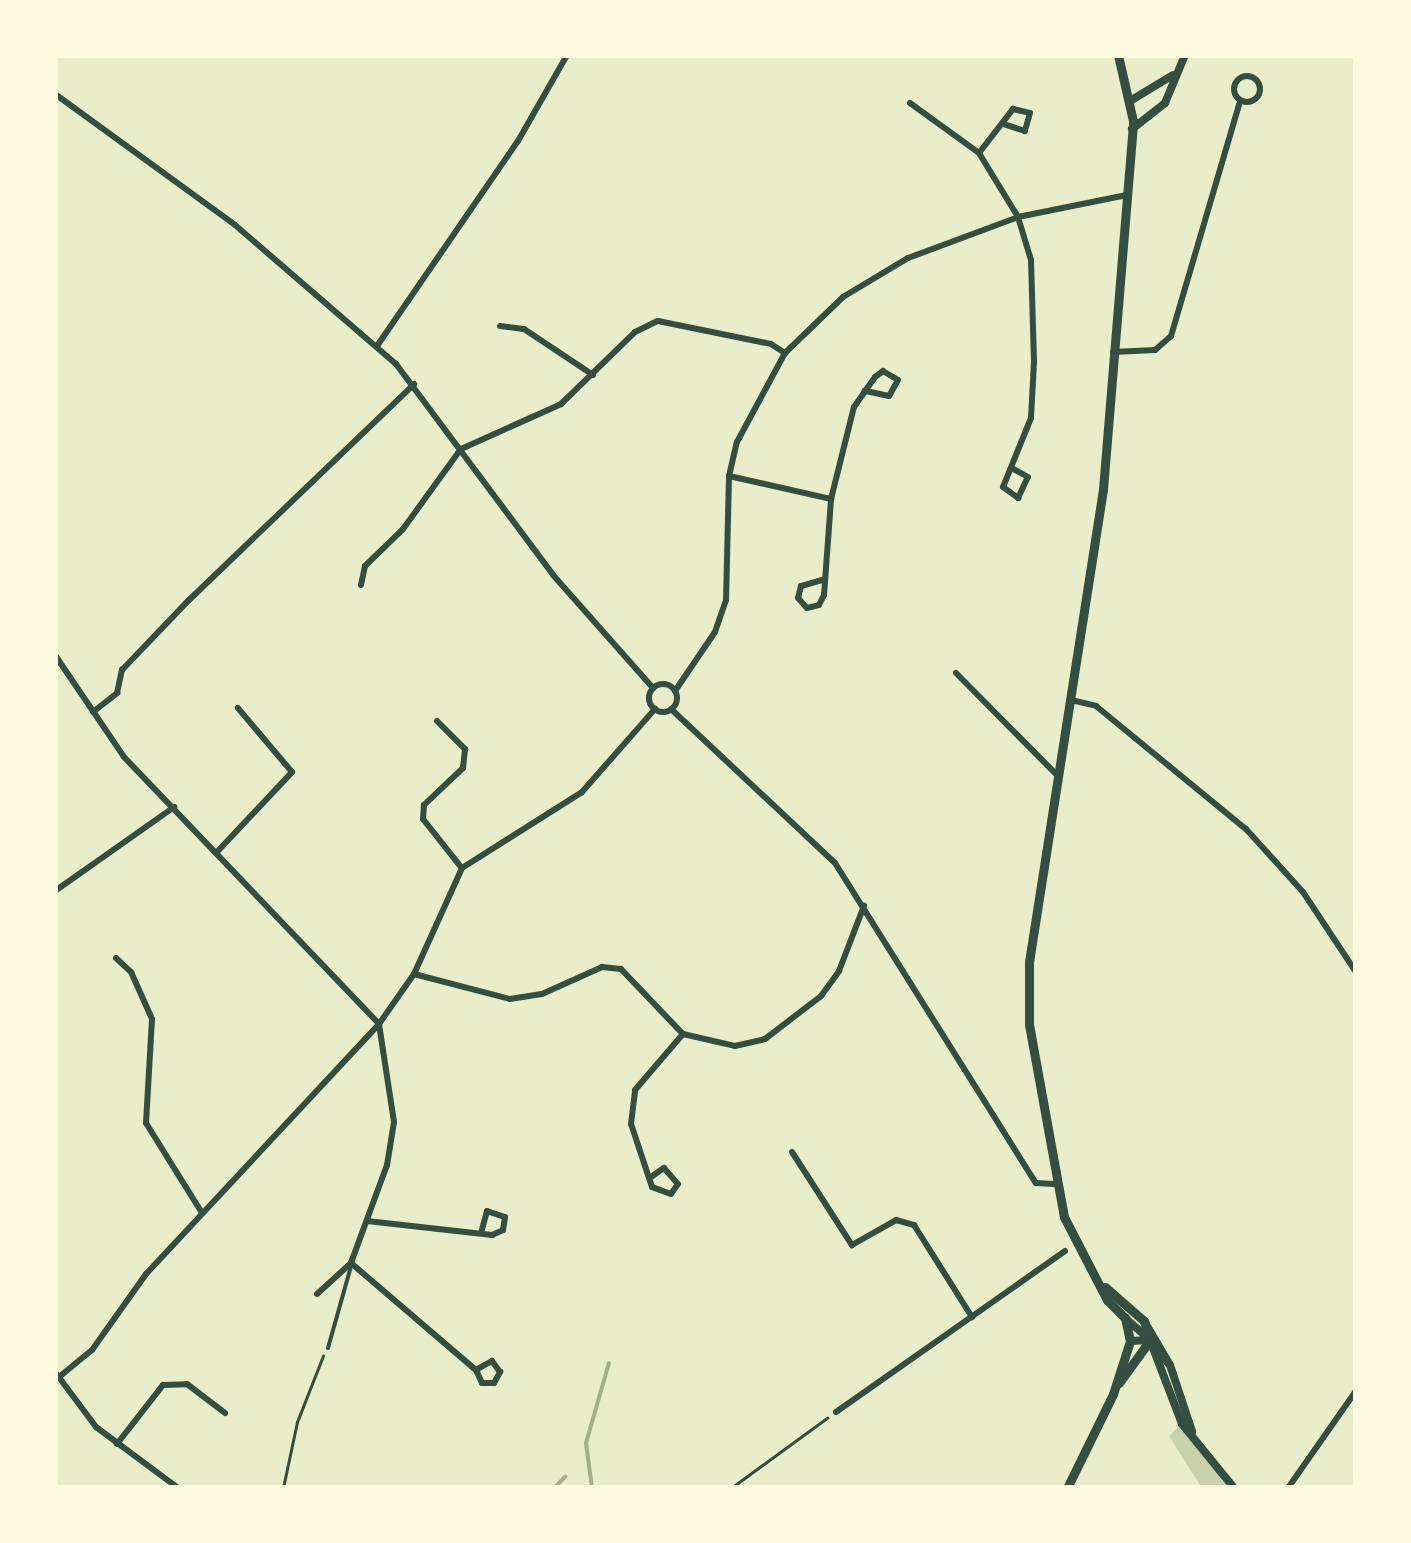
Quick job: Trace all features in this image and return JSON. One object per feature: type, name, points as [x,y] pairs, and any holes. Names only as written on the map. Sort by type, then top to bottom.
[{"type":"main road","points":[[1113,1394],[1130,1342],[1126,1318],[1078,1243],[1058,1184],[1033,1060],[1028,962],[1103,489],[1132,130],[1130,101],[1118,55]]},
{"type":"main road","points":[[1066,1488],[1113,1394],[1150,1340],[1144,1320],[1100,1282]]},
{"type":"street","points":[[376,346],[518,141],[567,55]]},
{"type":"street","points":[[1132,130],[1165,103],[1185,55]]},
{"type":"street","points":[[1130,101],[1149,95],[1176,72]]},
{"type":"street","points":[[1113,352],[1155,350],[1171,336],[1240,101],[1237,80],[1256,80],[1256,100],[1240,101]]},
{"type":"street","points":[[55,94],[158,164],[376,346],[414,384],[553,575],[654,688],[655,709],[582,792],[462,868],[414,974],[379,1024],[146,1274],[92,1350],[57,1374],[117,1444],[178,1488]]},
{"type":"street","points":[[910,103],[979,153],[1018,217],[1030,260],[1034,362],[1031,418],[1003,487],[1018,498],[1028,477],[1012,468]]},
{"type":"street","points":[[979,153],[1013,109],[1030,113],[1026,131],[1002,124]]},
{"type":"street","points":[[671,708],[675,691],[715,632],[726,600],[729,476],[751,410],[785,354],[871,278],[1018,217],[1127,194]]},
{"type":"street","points":[[360,585],[365,566],[403,530],[461,450],[561,404],[635,332],[658,321],[771,344],[785,354]]},
{"type":"street","points":[[500,326],[524,328],[593,374]]},
{"type":"street","points":[[822,580],[801,586],[798,598],[807,608],[819,606],[822,580],[831,499],[854,408],[865,391],[883,371],[898,380],[889,396],[865,391]]},
{"type":"street","points":[[93,712],[117,692],[122,670],[189,600],[414,384]]},
{"type":"street","points":[[729,476],[831,499]]},
{"type":"street","points":[[55,655],[124,757],[379,1024],[394,1122],[367,1221],[351,1263],[317,1294]]},
{"type":"street","points":[[956,674],[1059,776]]},
{"type":"street","points":[[654,688],[662,684],[675,691]]},
{"type":"street","points":[[1072,700],[1096,706],[1246,829],[1304,892],[1356,972]]},
{"type":"street","points":[[216,853],[292,772],[238,708]]},
{"type":"street","points":[[655,709],[671,708],[792,819],[864,905],[1036,1184],[1058,1184]]},
{"type":"street","points":[[437,721],[465,748],[463,768],[424,805],[424,819],[462,868]]},
{"type":"street","points":[[55,891],[174,807]]},
{"type":"street","points":[[414,974],[510,999],[542,994],[602,967],[621,969],[683,1034],[735,1046],[765,1039],[794,1020],[838,971],[864,905]]},
{"type":"street","points":[[116,958],[132,972],[152,1020],[146,1123],[202,1214]]},
{"type":"street","points":[[651,1177],[664,1168],[678,1184],[660,1194],[651,1177],[631,1124],[635,1090],[683,1034]]},
{"type":"street","points":[[792,1152],[852,1246],[896,1220],[914,1225],[972,1317]]},
{"type":"street","points":[[367,1221],[501,1232],[504,1218],[487,1211],[482,1230]]},
{"type":"street","points":[[836,1412],[1078,1243]]},
{"type":"street","points":[[351,1263],[476,1370]]},
{"type":"street","points":[[1126,1318],[1170,1364]]},
{"type":"street","points":[[1144,1320],[1170,1364],[1192,1431],[1234,1488]]},
{"type":"street","points":[[1130,1342],[1150,1340]]},
{"type":"street","points":[[1150,1340],[1154,1361],[1182,1424],[1192,1431]]},
{"type":"street","points":[[1137,1358],[1154,1361]]},
{"type":"street","points":[[117,1444],[163,1384],[188,1384],[225,1413]]},
{"type":"street","points":[[1288,1488],[1356,1391]]},
{"type":"lane","points":[[328,1348],[351,1263]]},
{"type":"path","points":[[284,1488],[297,1422],[328,1348]]},
{"type":"path","points":[[731,1488],[836,1412]]},
{"type":"green space","points":[[1181,1424],[1227,1488],[1202,1488],[1169,1436]]},
{"type":"waterway","points":[[592,1488],[586,1443],[609,1363]]},
{"type":"waterway","points":[[554,1488],[565,1477]]}]
